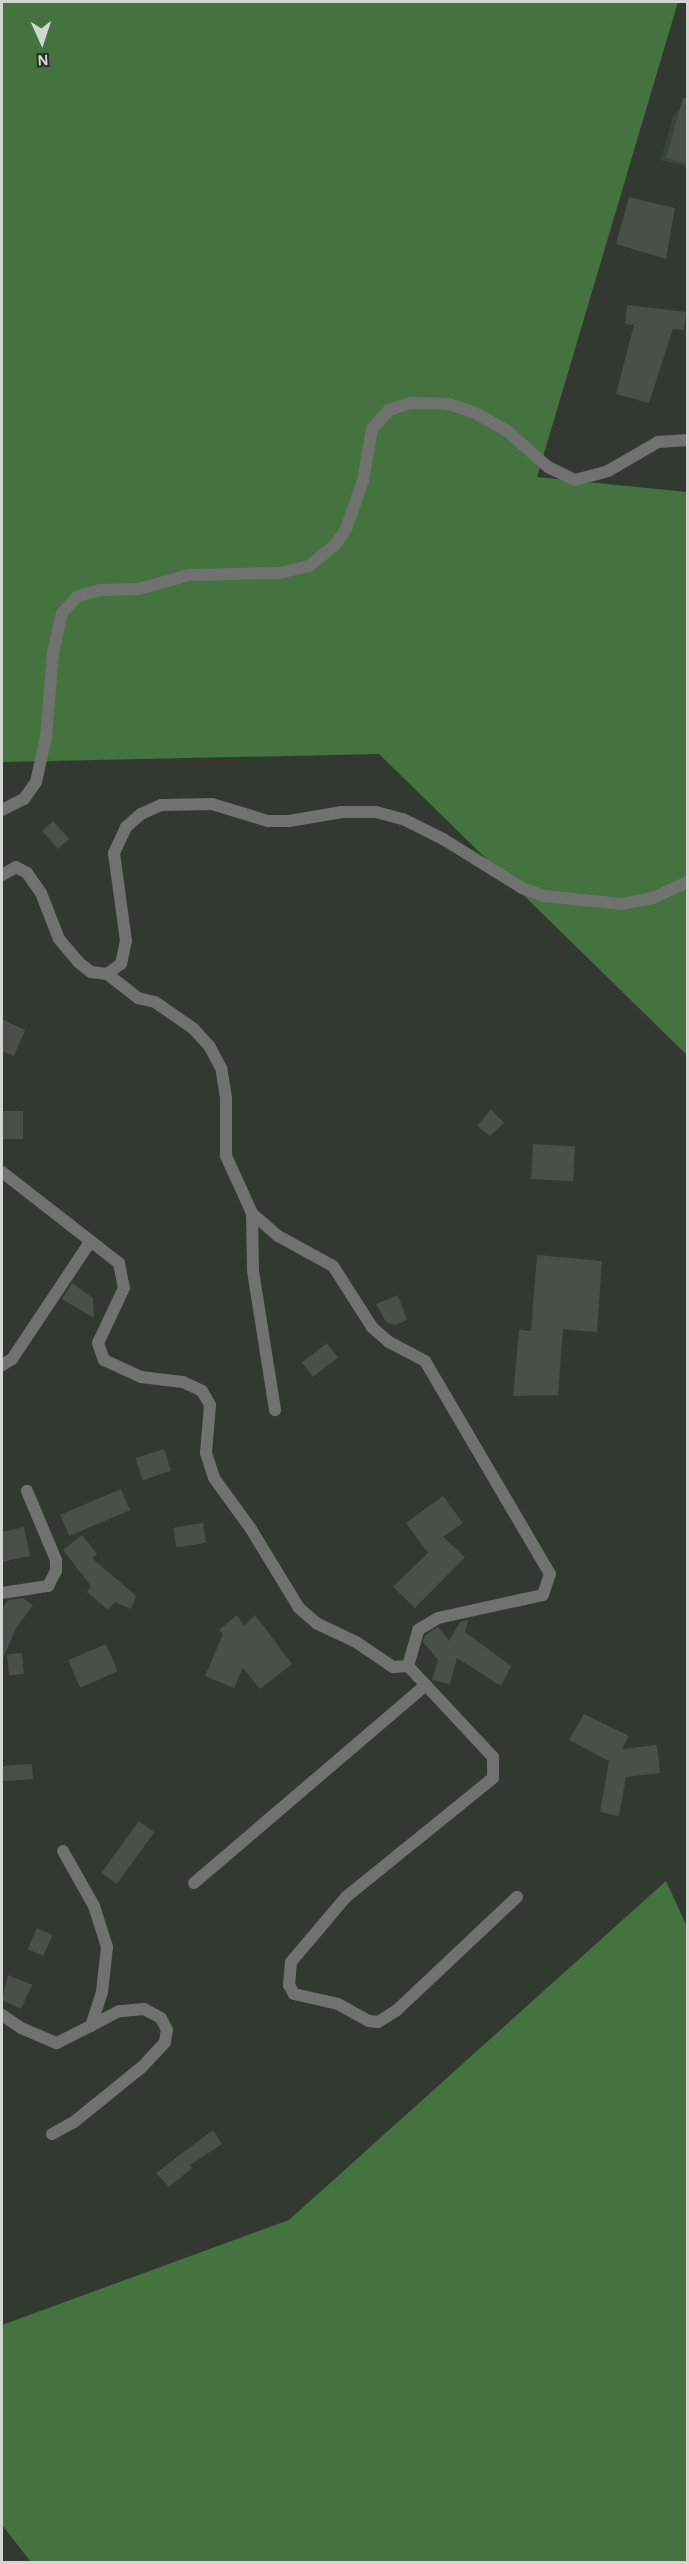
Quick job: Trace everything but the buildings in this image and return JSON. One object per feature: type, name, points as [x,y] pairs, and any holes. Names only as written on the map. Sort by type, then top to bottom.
[{"type":"street","points":[[2,810],[24,799],[36,782],[46,737],[53,653],[62,613],[78,596],[100,590],[139,589],[189,575],[279,573],[309,566],[335,545],[346,529],[363,481],[372,429],[389,410],[410,403],[449,404],[475,412],[507,431],[548,467],[575,480],[608,471],[658,442],[687,440]]},
{"type":"street","points":[[107,975],[121,964],[126,941],[114,853],[126,827],[141,814],[161,805],[212,804],[268,820],[290,821],[342,812],[376,812],[403,819],[443,839],[522,888],[544,896],[622,904],[653,898],[687,882]]},
{"type":"street","points":[[2,875],[16,867],[27,873],[41,893],[59,939],[85,967],[107,975],[138,998],[162,1007],[210,1047],[221,1068],[226,1098],[226,1156],[252,1213],[254,1271],[275,1410]]},
{"type":"street","points":[[2,1191],[6,1176],[119,1263],[124,1288],[98,1343],[104,1360],[141,1377],[183,1382],[202,1390],[210,1405],[206,1453],[214,1478],[251,1529],[299,1608],[316,1623],[356,1642],[393,1667],[408,1666]]},
{"type":"street","points":[[252,1213],[278,1236],[333,1266],[372,1327],[389,1342],[425,1361],[550,1574],[543,1595],[438,1618],[418,1630],[408,1666]]},
{"type":"street","points":[[2,1365],[12,1359],[90,1242]]},
{"type":"street","points":[[2,1593],[48,1586],[56,1570],[27,1491]]},
{"type":"street","points":[[408,1666],[493,1757],[493,1778],[346,1898],[291,1962],[289,1984],[294,1994],[338,2004],[369,2021],[378,2022],[393,2014],[517,1897]]},
{"type":"street","points":[[194,1883],[426,1685]]},
{"type":"street","points":[[63,1851],[94,1906],[107,1947],[102,1992],[91,2026]]},
{"type":"street","points":[[2,2015],[21,2028],[57,2043],[119,2011],[144,2009],[161,2018],[167,2030],[165,2042],[142,2067],[74,2122],[52,2134]]},
{"type":"shaded area","points":[[687,99],[687,167],[661,160],[673,116]]},
{"type":"green space","points":[[2,2],[678,2],[537,477],[687,492],[687,1055],[379,754],[2,762]]},
{"type":"green space","points":[[666,1881],[688,1929],[687,2562],[31,2562],[2,2525],[2,2325],[289,2220]]}]
